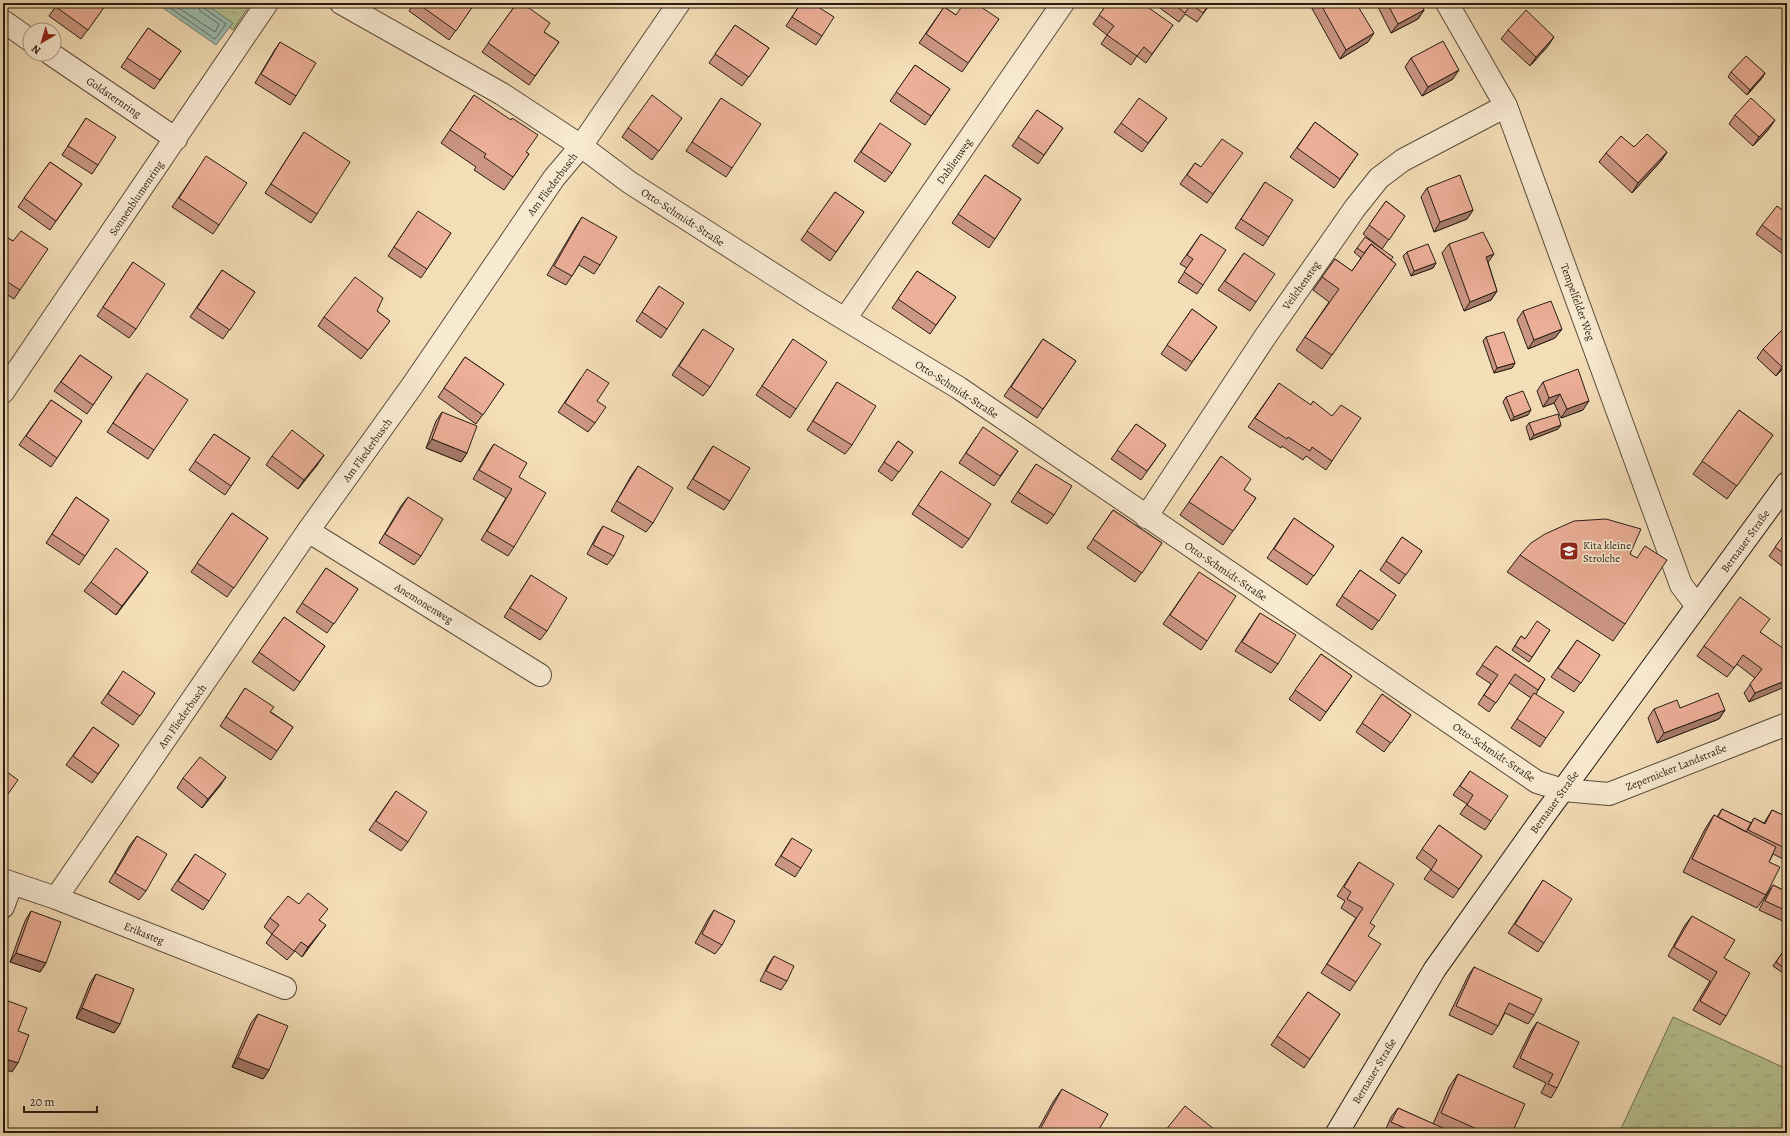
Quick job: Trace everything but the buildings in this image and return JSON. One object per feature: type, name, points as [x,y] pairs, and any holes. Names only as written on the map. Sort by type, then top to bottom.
[{"type":"street","name":"Sonnenblumenring","points":[[3,392],[267,3]]},
{"type":"street","name":"Otto-Schmidt-Straße","points":[[341,3],[502,94],[581,146],[629,182],[845,319],[959,388],[1537,782],[1563,790]]},
{"type":"street","name":"Am Fliederbusch","points":[[56,898],[308,531],[412,386],[554,178],[581,146],[679,3]]},
{"type":"street","name":"Dahlienweg","points":[[845,319],[1063,3]]},
{"type":"street","name":"Tempelfelder Weg","points":[[1448,3],[1506,106],[1681,585],[1697,606]]},
{"type":"street","points":[[3,21],[22,34]]},
{"type":"street","name":"Goldsternring","points":[[62,61],[176,139]]},
{"type":"street","name":"Veilchensteg","points":[[1146,516],[1265,337],[1355,208],[1380,178],[1403,160],[1506,106]]},
{"type":"street","name":"Bernauer Straße","points":[[1337,1133],[1435,969],[1563,790],[1787,483]]},
{"type":"street","name":"Anemonenweg","points":[[308,531],[540,675]]},
{"type":"street","name":"Zepernicker Landstraße","points":[[1563,790],[1609,794],[1787,724]]},
{"type":"street","points":[[3,907],[7,881]]},
{"type":"street","name":"Erikasteg","points":[[7,881],[56,898],[285,988]]},
{"type":"green space","points":[[194,3],[251,3],[233,30]]},
{"type":"green space","points":[[1673,1017],[1787,1069],[1787,1133],[1619,1133]]},
{"type":"water","points":[[156,3],[204,3],[233,23],[216,45]]},
{"type":"place","name":"Kita kleine Strolche","points":[[1569,551]]}]
